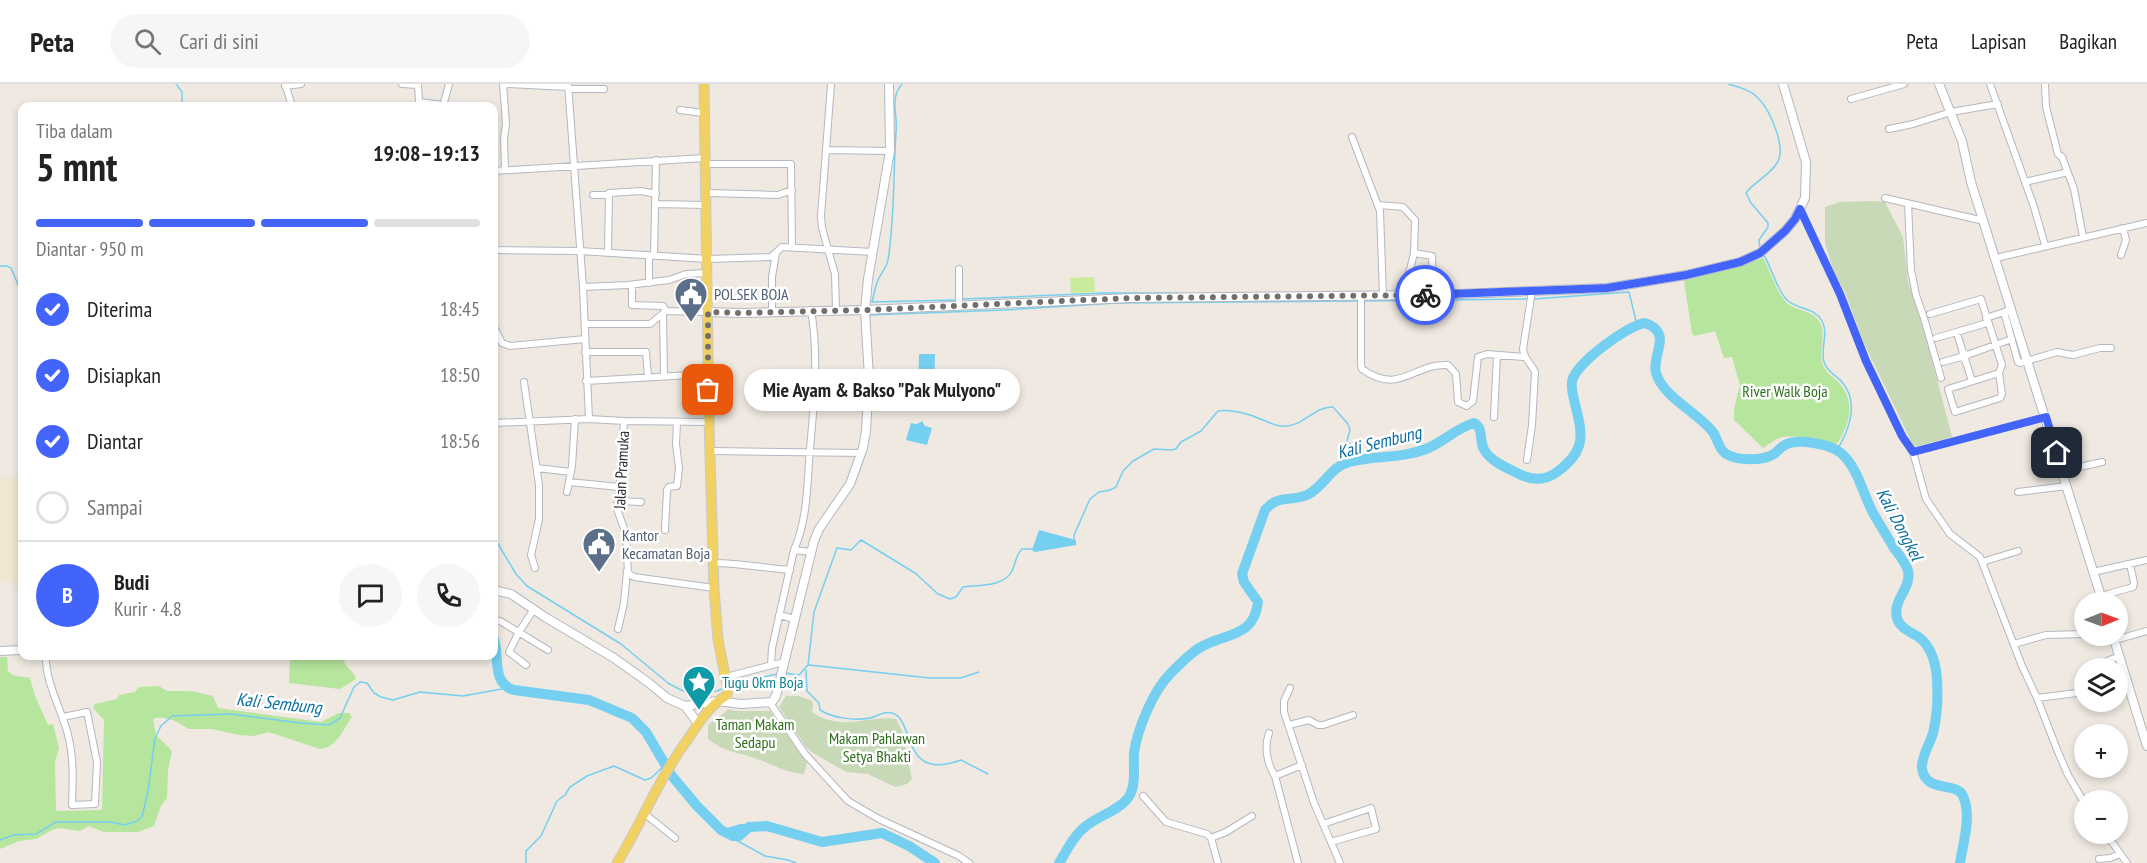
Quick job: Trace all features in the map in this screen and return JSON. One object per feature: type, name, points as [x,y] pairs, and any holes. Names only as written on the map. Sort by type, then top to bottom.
[{"type":"main road","points":[[617,863],[698,722],[727,694],[728,690],[718,640],[714,588],[704,84]]},
{"type":"main road","points":[[708,312],[865,310],[1130,298],[1361,300],[1383,294],[1433,293],[1531,297],[1686,275],[1740,262],[1762,251],[1795,219],[1805,198],[1806,162],[1783,84]]},
{"type":"main road","points":[[498,591],[511,594],[614,658],[649,682],[667,698],[686,706],[698,722]]},
{"type":"main road","points":[[0,651],[18,650]]},
{"type":"street","points":[[291,102],[285,85],[301,84]]},
{"type":"street","points":[[402,84],[418,85],[419,102]]},
{"type":"street","points":[[444,102],[449,84]]},
{"type":"street","points":[[505,170],[504,84],[604,89]]},
{"type":"street","points":[[831,84],[821,216],[835,274],[836,309]]},
{"type":"street","points":[[686,706],[718,701],[730,704],[770,703],[776,696],[811,552],[819,529],[850,484],[862,453],[866,431],[869,378],[865,310],[868,279],[890,152],[890,84]]},
{"type":"street","points":[[1851,99],[1904,84]]},
{"type":"street","points":[[1939,84],[1962,141],[1971,182],[2008,297],[2012,339],[2018,362],[2022,363],[2057,352],[2073,355],[2103,347],[2110,348]]},
{"type":"street","points":[[1990,84],[2045,245]]},
{"type":"street","points":[[2046,84],[2046,102],[2058,154],[2062,157],[2074,189],[2083,237]]},
{"type":"street","points":[[568,86],[583,287],[589,419]]},
{"type":"street","points":[[1889,129],[1951,112],[1998,104]]},
{"type":"street","points":[[680,110],[704,113]]},
{"type":"street","points":[[1352,137],[1379,205],[1383,294]]},
{"type":"street","points":[[826,150],[890,152]]},
{"type":"street","points":[[498,171],[656,160],[790,163],[792,247]]},
{"type":"street","points":[[649,283],[656,204],[656,160]]},
{"type":"street","points":[[2024,179],[2064,173]]},
{"type":"street","points":[[706,194],[778,195],[792,190]]},
{"type":"street","points":[[608,253],[609,195],[612,191],[640,191],[656,194]]},
{"type":"street","points":[[593,195],[609,195]]},
{"type":"street","points":[[1885,198],[1984,221]]},
{"type":"street","points":[[656,204],[706,205]]},
{"type":"street","points":[[1908,204],[1911,270],[1916,295],[1941,378]]},
{"type":"street","points":[[1379,205],[1404,207],[1415,220],[1414,254],[1406,294]]},
{"type":"street","points":[[1800,209],[1840,294],[1866,361],[1902,436],[1913,452],[1926,500],[1950,534],[1980,557],[2068,775],[2077,790]]},
{"type":"street","points":[[1996,258],[2147,223]]},
{"type":"street","points":[[2121,255],[2126,240],[2123,228]]},
{"type":"street","points":[[772,311],[772,277],[779,247],[873,252]]},
{"type":"street","points":[[498,250],[580,251],[708,259],[771,258],[776,253]]},
{"type":"street","points":[[1414,254],[1432,256],[1433,293]]},
{"type":"street","points":[[959,269],[959,305]]},
{"type":"street","points":[[583,287],[632,285],[669,280],[686,274],[708,273]]},
{"type":"street","points":[[632,285],[632,305],[663,306],[665,313],[664,376]]},
{"type":"street","points":[[1524,357],[1524,341],[1531,297]]},
{"type":"street","points":[[1930,314],[1979,298],[1982,300],[2002,365],[1999,373],[2002,394],[1999,399],[1955,412],[1948,389],[1999,373]]},
{"type":"street","points":[[1361,300],[1361,365],[1362,369],[1370,374],[1398,381],[1428,367],[1448,365],[1456,374],[1458,402],[1467,406],[1473,402],[1478,357],[1481,355],[1524,357],[1532,365],[1534,372],[1532,425],[1527,460]]},
{"type":"street","points":[[771,665],[771,653],[794,550],[802,530],[810,452],[816,349],[811,310]]},
{"type":"street","points":[[1936,338],[1957,333],[2008,311]]},
{"type":"street","points":[[2008,311],[2046,417],[2100,592]]},
{"type":"street","points":[[585,324],[650,324],[665,313],[708,312]]},
{"type":"street","points":[[1957,333],[1972,381]]},
{"type":"street","points":[[498,336],[502,344],[510,346],[585,339]]},
{"type":"street","points":[[1943,363],[2012,339]]},
{"type":"street","points":[[585,352],[646,352],[648,377]]},
{"type":"street","points":[[1494,417],[1497,355]]},
{"type":"street","points":[[586,381],[708,374]]},
{"type":"street","points":[[524,382],[537,468],[540,510],[531,558],[535,568]]},
{"type":"street","points":[[1913,452],[2046,417]]},
{"type":"street","points":[[498,423],[575,419],[624,422],[709,422]]},
{"type":"street","points":[[567,492],[575,419]]},
{"type":"street","name":"Jalan Pramuka","points":[[618,629],[624,603],[627,570],[626,534],[619,518],[617,501],[624,422]]},
{"type":"street","points":[[665,530],[667,491],[668,488],[677,486],[679,468],[676,444],[677,422]]},
{"type":"street","points":[[710,451],[862,453]]},
{"type":"street","points":[[2062,471],[2102,462]]},
{"type":"street","points":[[537,468],[571,472]]},
{"type":"street","points":[[569,482],[619,488]]},
{"type":"street","points":[[2018,492],[2067,486]]},
{"type":"street","points":[[617,501],[641,502]]},
{"type":"street","points":[[794,550],[811,552]]},
{"type":"street","points":[[1982,562],[2018,551]]},
{"type":"street","points":[[2093,572],[2147,560]]},
{"type":"street","points":[[714,563],[740,563],[790,570]]},
{"type":"street","points":[[2120,592],[2133,587],[2130,564]]},
{"type":"street","points":[[627,570],[634,577],[714,588]]},
{"type":"street","points":[[526,665],[509,652],[534,609]]},
{"type":"street","points":[[780,612],[795,619]]},
{"type":"street","points":[[500,621],[548,650]]},
{"type":"street","points":[[2128,635],[2147,631]]},
{"type":"street","points":[[2014,644],[2046,635],[2074,634]]},
{"type":"street","points":[[2115,658],[2120,656],[2117,646]]},
{"type":"street","points":[[46,660],[48,675],[63,717],[72,754],[72,805],[95,804],[97,762],[87,712],[63,717]]},
{"type":"street","points":[[726,678],[771,665],[783,664]]},
{"type":"street","points":[[1290,688],[1283,705],[1323,824],[1340,863]]},
{"type":"street","points":[[2037,698],[2074,693]]},
{"type":"street","points":[[2128,695],[2147,746]]},
{"type":"street","points":[[770,703],[805,754],[848,801],[879,819],[959,856],[969,863]]},
{"type":"street","points":[[1289,725],[1309,720],[1317,725],[1323,725],[1353,715]]},
{"type":"street","points":[[1269,733],[1266,740],[1270,767],[1275,776],[1298,863]]},
{"type":"street","points":[[1275,776],[1302,765]]},
{"type":"street","points":[[1143,796],[1166,822],[1207,834],[1211,838],[1218,863]]},
{"type":"street","points":[[1323,824],[1371,808],[1376,829],[1331,842]]},
{"type":"street","points":[[645,814],[675,838]]},
{"type":"street","points":[[1211,838],[1226,832],[1252,816]]},
{"type":"street","points":[[2113,844],[2127,863]]},
{"type":"street","points":[[2099,860],[2120,854]]},
{"type":"shaded area","points":[[0,474],[5,479],[18,477],[18,590],[11,582],[0,582]]},
{"type":"green space","points":[[1840,202],[1885,202],[1903,237],[1908,281],[1928,344],[1952,437],[1914,447],[1863,341],[1845,292],[1834,272],[1825,243],[1825,207]]},
{"type":"green space","name":"River Walk Boja","points":[[1763,258],[1784,300],[1792,307],[1815,317],[1821,326],[1823,365],[1845,390],[1848,398],[1847,423],[1835,446],[1807,439],[1785,437],[1763,448],[1734,420],[1734,409],[1740,385],[1732,357],[1724,358],[1715,331],[1695,336],[1692,334],[1684,281]]},
{"type":"green space","points":[[1094,277],[1095,292],[1071,293],[1070,278]]},
{"type":"green space","points":[[0,657],[7,657],[8,671],[12,675],[30,678],[48,725],[53,724],[59,748],[55,762],[56,811],[102,810],[104,720],[93,708],[95,704],[135,692],[139,687],[159,686],[167,691],[191,691],[213,696],[218,708],[321,722],[339,713],[349,713],[352,717],[335,742],[320,749],[269,732],[254,736],[239,735],[212,729],[188,729],[171,720],[153,719],[156,735],[172,751],[168,770],[167,798],[161,806],[154,826],[138,832],[104,832],[89,826],[80,831],[58,828],[36,839],[19,841],[0,849]]},
{"type":"green space","points":[[290,660],[345,660],[344,662],[356,679],[340,689],[289,683]]},
{"type":"green space","name":"Makam Pahlawan Setya Bhakti","points":[[786,696],[799,696],[812,701],[812,712],[837,722],[879,718],[896,719],[902,731],[912,779],[907,784],[895,787],[868,774],[846,772],[813,753],[806,747],[779,707]]},
{"type":"green space","name":"Taman Makam Sedapu","points":[[729,709],[770,711],[807,763],[804,774],[727,750],[708,739],[708,725]]},
{"type":"water","points":[[919,354],[935,354],[934,397],[918,397]]},
{"type":"water","points":[[922,421],[925,426],[932,428],[927,445],[906,440],[911,423],[917,424]]},
{"type":"water","points":[[1039,530],[1076,540],[1076,545],[1035,552],[1032,550]]},
{"type":"waterway","points":[[176,84],[182,92],[182,102]]},
{"type":"waterway","points":[[902,84],[895,101],[893,212],[890,244],[887,263],[878,280],[872,302],[956,300]]},
{"type":"waterway","points":[[1728,84],[1748,91],[1758,98],[1772,120],[1779,139],[1780,156],[1777,163],[1746,193],[1751,203],[1768,223],[1768,227],[1759,240],[1760,248]]},
{"type":"waterway","points":[[1764,255],[1787,300],[1815,313],[1824,326],[1824,362],[1847,390],[1851,407],[1849,425],[1837,450]]},
{"type":"waterway","points":[[0,266],[11,268],[18,285]]},
{"type":"waterway","points":[[1534,299],[1629,292],[1637,325]]},
{"type":"waterway","points":[[963,299],[1104,293],[1177,293]]},
{"type":"waterway","points":[[1363,301],[1529,299]]},
{"type":"waterway","points":[[868,315],[1116,303],[1358,301]]},
{"type":"waterway","name":"Kali Sembung","points":[[1059,863],[1082,830],[1091,822],[1124,803],[1131,793],[1138,733],[1152,700],[1164,681],[1197,650],[1237,633],[1251,622],[1258,602],[1244,582],[1242,574],[1265,510],[1270,505],[1280,500],[1307,495],[1337,468],[1349,462],[1417,452],[1474,423],[1479,429],[1483,447],[1494,461],[1531,478],[1542,479],[1552,475],[1573,457],[1580,442],[1580,425],[1572,387],[1576,373],[1592,355],[1615,337],[1645,323],[1654,327],[1660,338],[1655,366],[1660,382],[1673,397],[1706,424],[1726,454],[1737,458],[1757,459],[1774,454],[1791,443],[1806,442],[1836,450],[1852,466],[1873,513],[1908,571],[1907,583],[1897,605],[1897,618],[1903,628],[1924,642],[1934,663],[1937,686],[1936,713],[1933,733],[1924,755],[1922,768],[1924,776],[1929,781],[1954,789],[1963,796],[1967,821],[1960,863]]},
{"type":"waterway","points":[[1074,539],[1090,499],[1099,492],[1116,487],[1123,471],[1133,461],[1154,449],[1176,449],[1181,442],[1201,431],[1218,411],[1241,412],[1276,425],[1288,426],[1320,410],[1333,407],[1348,424],[1350,430],[1347,441],[1356,450],[1361,460]]},
{"type":"waterway","points":[[858,474],[866,450]]},
{"type":"waterway","points":[[785,673],[799,675],[808,665],[814,612],[837,548],[851,550],[861,540],[915,573],[938,594],[950,599],[956,597],[963,587],[997,583],[1003,580],[1012,571],[1022,549],[1033,549]]},
{"type":"waterway","points":[[498,544],[516,574],[527,586],[621,644],[668,683],[686,692],[722,689]]},
{"type":"waterway","name":"Kali Sembung","points":[[497,660],[499,676],[507,687],[514,690],[589,700],[632,718],[646,732],[672,776],[697,806],[721,830],[733,836],[739,836],[749,827],[767,826],[822,842],[882,833],[909,846],[935,863]]},
{"type":"waterway","points":[[809,665],[930,678],[961,678],[979,672]]},
{"type":"waterway","points":[[806,670],[807,691],[819,703],[820,710],[837,717],[851,719],[864,719],[883,713],[892,713],[904,726],[919,757],[928,763],[942,765],[961,760],[988,774]]},
{"type":"waterway","points":[[732,684],[777,674]]},
{"type":"waterway","name":"Kali Sembung","points":[[0,840],[13,835],[36,834],[56,822],[110,822],[125,825],[137,821],[142,817],[148,791],[155,738],[161,726],[172,716],[231,714],[329,725],[340,718],[354,687],[360,682],[367,683],[374,693],[381,697],[393,700],[420,692],[463,696],[507,688]]},
{"type":"waterway","points":[[526,863],[526,851],[541,836],[557,801],[570,787],[587,776],[614,766],[645,780],[651,778],[664,766]]},
{"type":"waterway","name":"Kali Sembung","points":[[727,831],[749,827]]},
{"type":"waterway","points":[[733,836],[734,839],[765,856],[796,863]]},
{"type":"way so far","points":[[708,390],[708,312],[865,310],[1130,298],[1425,295]]},
{"type":"place","name":"POLSEK BOJA","points":[[691,323]]},
{"type":"place","name":"Mie Ayam & Bakso \"Pak Mulyono\"","points":[[708,390]]},
{"type":"place","name":"Kantor Kecamatan Boja","points":[[599,573]]},
{"type":"place","name":"Tugu 0km Boja","points":[[699,711]]},
{"type":"route","points":[[1425,295],[1607,288],[1686,275],[1740,262],[1760,253],[1785,231],[1800,209],[1840,294],[1866,361],[1902,436],[1913,452],[2046,417],[2057,453]]},
{"type":"water label","name":"Kali Dongkel","points":[[1900,524]]}]
